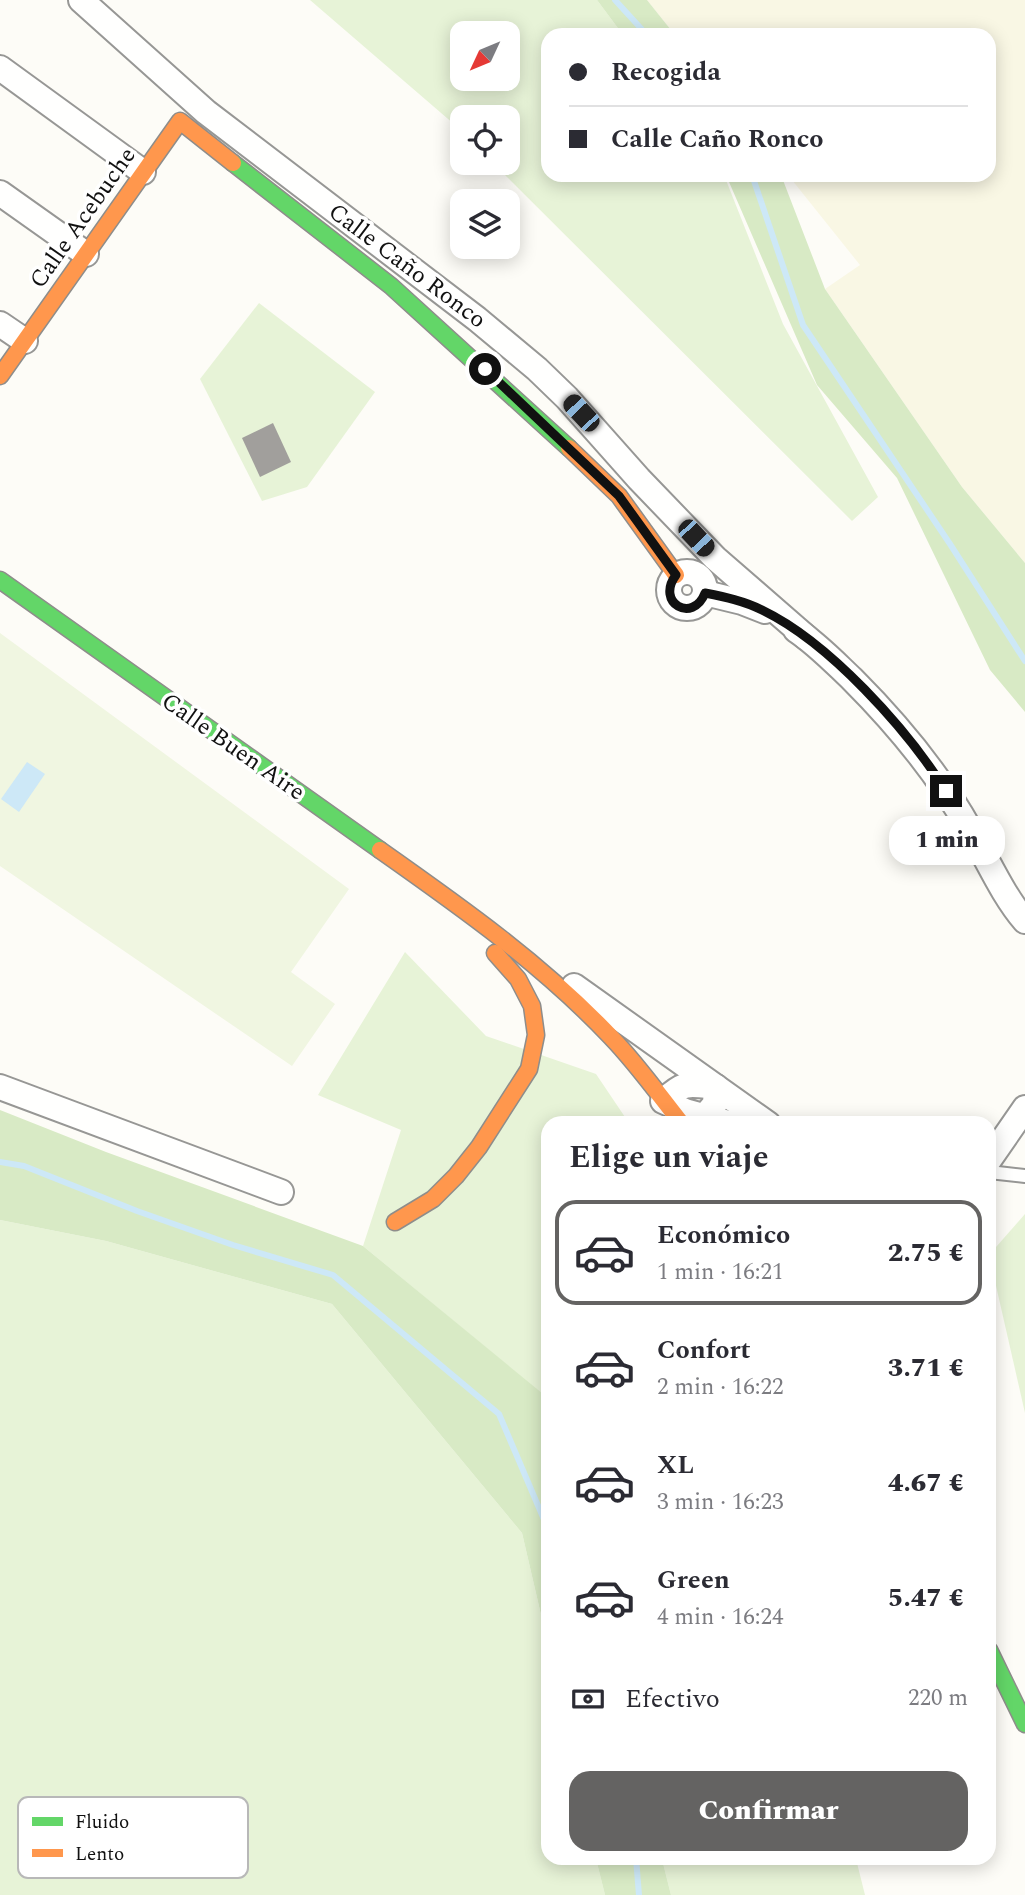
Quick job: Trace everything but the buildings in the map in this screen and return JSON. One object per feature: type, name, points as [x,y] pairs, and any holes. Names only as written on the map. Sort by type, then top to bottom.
[{"type":"street","name":"Calle Caño Ronco","points":[[80,0],[205,112],[477,319],[537,369],[715,558],[846,673],[907,736],[1013,891],[1025,921]]},
{"type":"street","points":[[0,68],[143,172]]},
{"type":"street","name":"Calle Acebuche","points":[[0,376],[180,121],[391,286],[547,426],[619,496],[676,575]]},
{"type":"street","points":[[0,193],[86,254]]},
{"type":"street","points":[[0,324],[24,341]]},
{"type":"street","name":"Calle Caño Ronco","points":[[676,575],[692,572],[700,576],[705,584],[705,593],[761,609],[807,638]]},
{"type":"street","name":"Calle Buen Aire","points":[[0,580],[468,912]]},
{"type":"street","points":[[392,858],[479,938],[520,980],[529,997],[537,1027],[535,1053],[529,1069],[465,1166],[426,1204],[395,1223]]},
{"type":"street","points":[[468,912],[539,969],[611,1038],[675,1116]]},
{"type":"street","points":[[468,912],[509,949],[590,1039]]},
{"type":"street","points":[[539,969],[602,1004],[757,1116]]},
{"type":"street","points":[[663,1101],[679,1086],[691,1084],[716,1087]]},
{"type":"street","points":[[0,1087],[281,1192]]},
{"type":"street","points":[[663,1101],[705,1116],[715,1104],[716,1087]]},
{"type":"street","points":[[996,1150],[1025,1108]]},
{"type":"street","points":[[996,1664],[1025,1724]]},
{"type":"lane","points":[[996,1173],[1025,1176]]},
{"type":"shaded area","points":[[647,0],[1025,0],[1025,563],[962,487],[825,289],[860,265],[794,182],[996,182],[996,28],[669,28]]},
{"type":"green space","points":[[310,0],[597,0],[618,28],[541,28],[541,182],[727,182],[783,324],[878,497],[852,521],[505,175],[520,175],[520,105],[450,105],[450,121]]},
{"type":"green space","points":[[597,0],[647,0],[669,28],[618,28]]},
{"type":"green space","points":[[729,182],[784,182],[825,289],[962,487],[1025,563],[1025,712],[990,670],[897,478],[817,385]]},
{"type":"green space","points":[[259,303],[375,392],[307,487],[262,501],[200,379]]},
{"type":"green space","points":[[0,633],[349,889],[291,972],[335,1004],[292,1066],[0,866]]},
{"type":"green space","points":[[405,952],[486,1036],[596,1074],[624,1116],[541,1116],[541,1393],[363,1246],[401,1130],[318,1095]]},
{"type":"green space","points":[[0,1110],[106,1152],[363,1246],[541,1392],[541,1615],[522,1533],[332,1304],[106,1241],[0,1220]]},
{"type":"green space","points":[[1025,1214],[1025,1413],[996,1286],[996,1247]]},
{"type":"green space","points":[[0,1220],[106,1241],[332,1304],[522,1533],[541,1615],[541,1865],[598,1865],[605,1895],[0,1895]]},
{"type":"green space","points":[[598,1865],[664,1865],[671,1895],[605,1895]]},
{"type":"green space","points":[[664,1865],[858,1865],[865,1895],[671,1895]]},
{"type":"water","points":[[27,762],[45,774],[19,812],[1,799]]},
{"type":"waterway","points":[[615,0],[641,28]]},
{"type":"waterway","points":[[754,182],[803,325],[1025,661]]},
{"type":"waterway","points":[[0,1162],[24,1166],[137,1211],[233,1245],[333,1275],[499,1414],[541,1513]]},
{"type":"waterway","points":[[637,1865],[639,1895]]},
{"type":"traffic: fast","points":[[233,163],[391,286],[569,448]]},
{"type":"traffic: fast","points":[[0,580],[380,850]]},
{"type":"traffic: fast","points":[[996,1664],[1025,1724]]},
{"type":"traffic: slow","points":[[0,376],[180,121],[233,163]]},
{"type":"traffic: slow","points":[[569,448],[619,496],[676,575]]},
{"type":"traffic: slow","points":[[380,850],[471,915],[558,985],[621,1047],[676,1116]]},
{"type":"traffic: slow","points":[[395,1222],[433,1199],[456,1176],[479,1147],[529,1069],[536,1035],[532,1006],[518,979],[495,953]]},
{"type":"route","points":[[485,369],[563,441],[629,508],[676,575],[670,582],[668,591],[671,600],[686,609],[695,607],[702,601],[705,593],[742,602],[761,609],[807,638],[879,705],[907,736],[946,791]]}]
